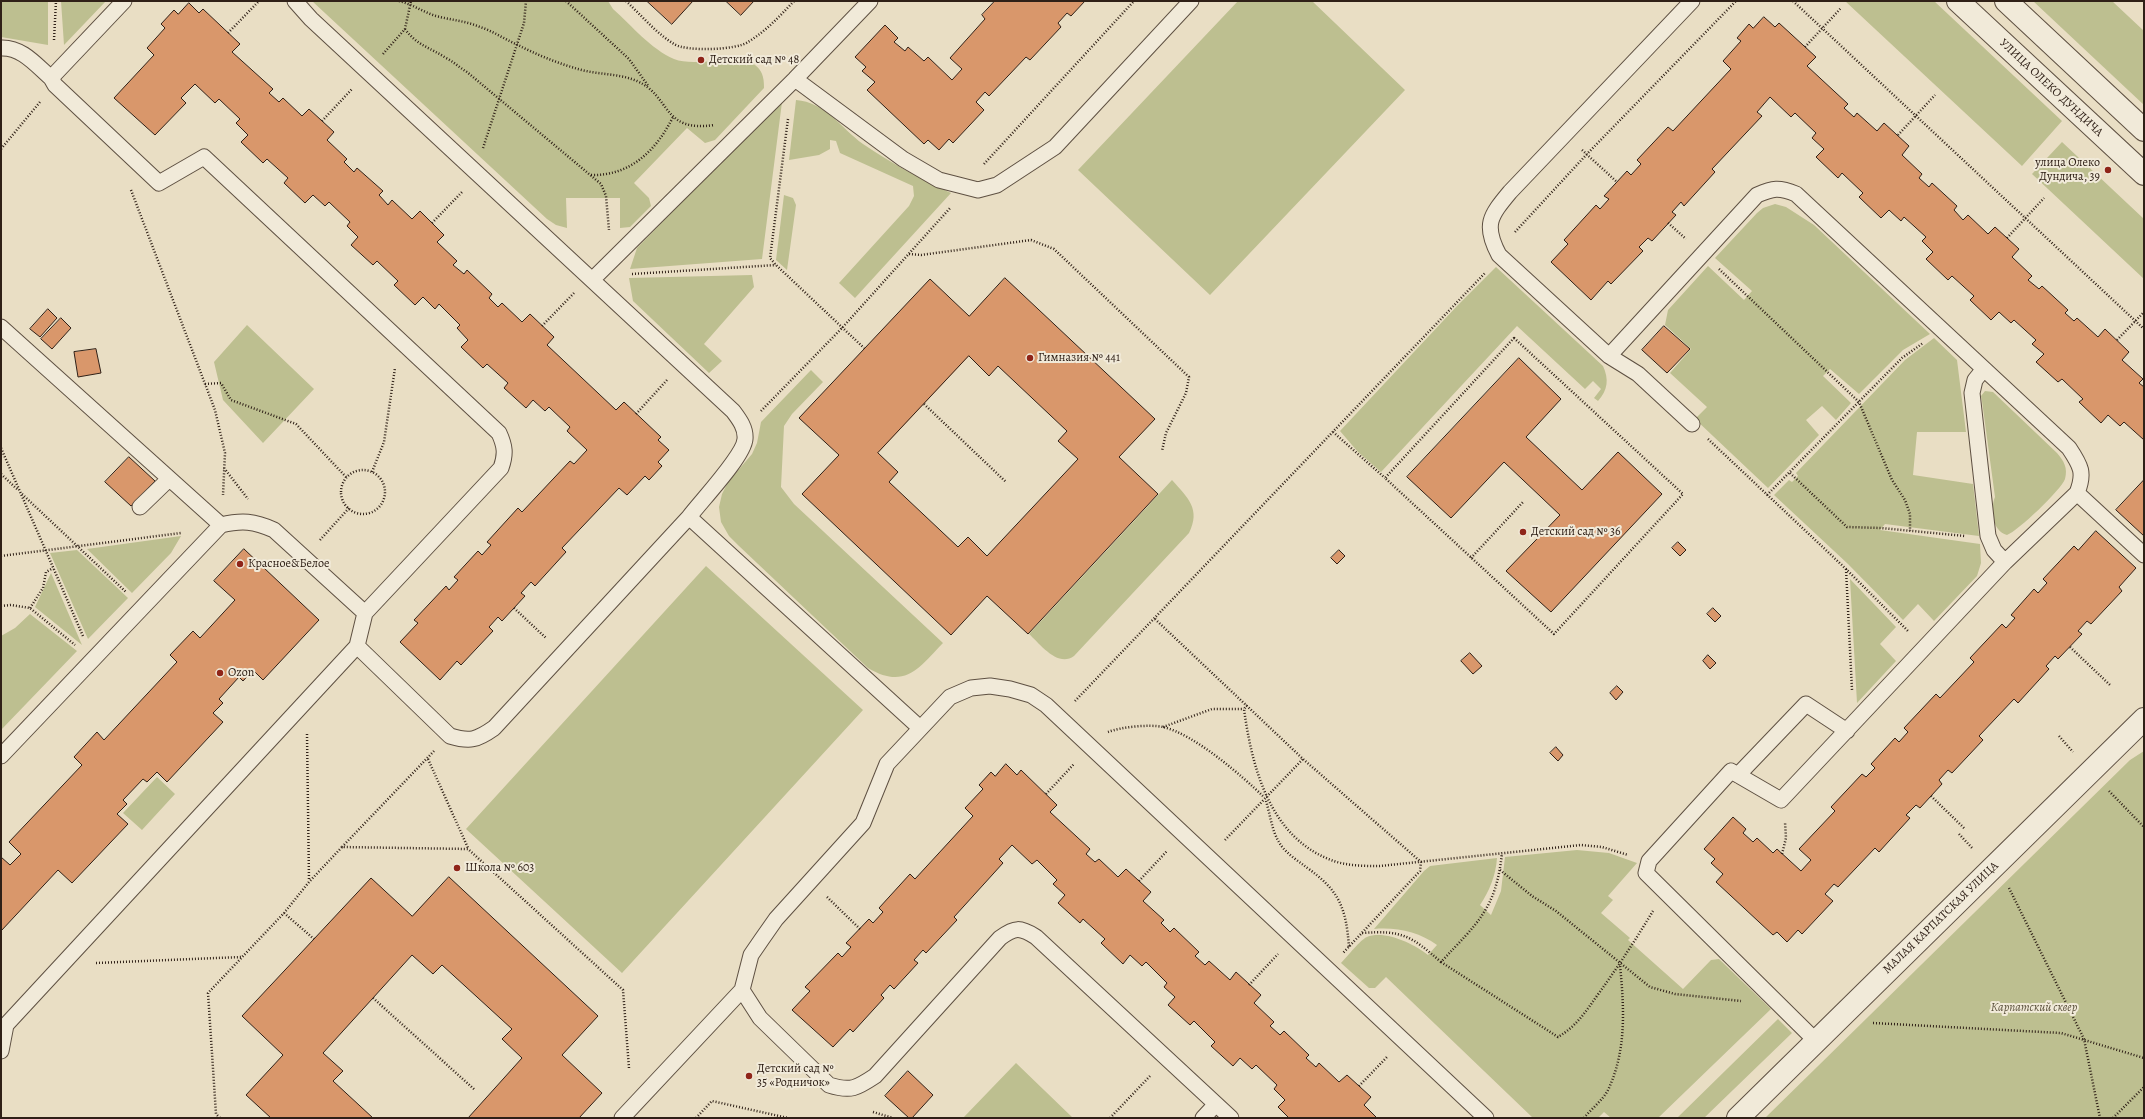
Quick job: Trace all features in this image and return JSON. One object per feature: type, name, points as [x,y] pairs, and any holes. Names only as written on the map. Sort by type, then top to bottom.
[{"type":"street","name":"УЛИЦА ОЛЕКО ДУНДИЧА","points":[[1958,1],[2144,174]]},
{"type":"street","points":[[2006,1],[2144,130]]},
{"type":"street","name":"МАЛАЯ КАРПАТСКАЯ УЛИЦА","points":[[1738,1118],[2144,719]]},
{"type":"lane","points":[[53,81],[124,1]]},
{"type":"lane","points":[[295,1],[368,72],[733,411],[743,424],[746,439],[739,455],[689,517],[494,728],[480,737],[464,740],[450,736],[357,646]]},
{"type":"lane","points":[[592,280],[794,79],[870,1]]},
{"type":"lane","points":[[794,79],[903,159],[939,180],[978,190],[997,185],[1056,147],[1191,1]]},
{"type":"lane","points":[[1692,1],[1495,210],[1489,223],[1491,239],[1499,255],[1609,356],[1638,374],[1692,424]]},
{"type":"lane","points":[[1,48],[11,48],[24,54],[158,183],[204,158],[499,433],[504,445],[505,456],[501,468],[365,613],[357,646],[62,964],[3,1023],[1,1051]]},
{"type":"lane","points":[[1609,356],[1757,195],[1770,190],[1783,189],[1796,194],[1984,370],[2070,448],[2080,464],[2082,479],[2077,493],[2005,562],[1781,800],[1731,771],[1649,861],[1646,873],[1816,1041]]},
{"type":"lane","points":[[2,329],[221,525]]},
{"type":"lane","points":[[1984,370],[1975,380],[1972,393],[1990,539],[1994,550],[2005,562]]},
{"type":"lane","points":[[140,508],[169,479]]},
{"type":"lane","points":[[2077,493],[2144,555]]},
{"type":"lane","points":[[689,517],[920,728]]},
{"type":"lane","points":[[1,756],[221,525],[240,520],[262,524],[274,530],[365,613]]},
{"type":"lane","points":[[622,1118],[742,990],[751,955],[776,919],[863,823],[887,764],[950,697],[971,688],[990,686],[1010,689],[1031,695],[1059,716],[1486,1118]]},
{"type":"lane","points":[[1738,774],[1806,704],[1851,727]]},
{"type":"lane","points":[[742,990],[760,1018],[830,1086],[844,1090],[860,1087],[875,1076],[1000,938],[1011,930],[1024,930],[1036,937],[1231,1118]]},
{"type":"lane","points":[[1203,1118],[1216,1104]]},
{"type":"path","points":[[228,33],[259,1]]},
{"type":"path","points":[[399,1],[411,2],[435,16],[480,27],[517,45],[579,70],[621,75],[650,89]]},
{"type":"path","points":[[432,223],[470,183],[476,172],[498,99],[524,23],[526,1]]},
{"type":"path","points":[[566,1],[629,60],[673,117],[680,122],[694,125],[717,124]]},
{"type":"path","points":[[626,1],[674,44],[687,50],[705,50],[747,44],[775,21],[794,1]]},
{"type":"path","points":[[743,424],[756,417],[842,328],[958,199],[963,186],[1134,1]]},
{"type":"path","points":[[1059,716],[1155,619],[1493,264],[1507,241],[1587,154],[1736,1]]},
{"type":"path","points":[[1793,1],[2144,329]]},
{"type":"path","points":[[322,121],[405,30],[411,2]]},
{"type":"path","points":[[1805,47],[1841,8]]},
{"type":"path","points":[[405,30],[411,38],[467,72],[601,184],[606,196],[611,262],[621,272],[632,274],[776,265]]},
{"type":"path","points":[[794,79],[770,258],[864,348]]},
{"type":"path","points":[[1,149],[53,81]]},
{"type":"path","points":[[1898,135],[1935,96]]},
{"type":"path","points":[[590,174],[607,175],[633,165],[656,143],[667,129],[673,117]]},
{"type":"path","points":[[1565,134],[1617,182]]},
{"type":"path","points":[[131,157],[126,175],[215,410],[225,453],[221,525]]},
{"type":"path","points":[[2007,238],[2044,198]]},
{"type":"path","points":[[1668,223],[1703,254],[1859,402],[1892,480],[1905,500],[1910,514],[1910,531]]},
{"type":"path","points":[[908,254],[921,255],[1031,240],[1054,249],[1189,377],[1186,393],[1166,432],[1162,451]]},
{"type":"path","points":[[542,326],[580,287],[592,280]]},
{"type":"path","points":[[2117,340],[2144,312]]},
{"type":"path","points":[[1768,495],[1902,358],[1941,330]]},
{"type":"path","points":[[1333,432],[1554,634],[1683,494],[1514,338],[1385,478]]},
{"type":"path","points":[[372,472],[384,442],[397,356],[402,342]]},
{"type":"path","points":[[636,414],[682,364]]},
{"type":"path","points":[[205,384],[221,383],[231,400],[296,424],[347,478]]},
{"type":"path","points":[[924,404],[1006,482]]},
{"type":"path","points":[[1692,424],[1846,569],[1924,649]]},
{"type":"path","points":[[1,448],[93,660]]},
{"type":"path","points":[[224,468],[258,511],[262,524]]},
{"type":"path","points":[[358,471],[372,472],[378,475],[384,487],[384,497],[382,503],[375,510],[365,514],[358,513],[349,508],[345,503],[342,494],[343,484],[347,478],[358,471]]},
{"type":"path","points":[[1790,473],[1847,527],[1910,531],[1990,539]]},
{"type":"path","points":[[1,474],[143,607]]},
{"type":"path","points":[[1471,558],[1523,502]]},
{"type":"path","points":[[304,557],[349,508]]},
{"type":"path","points":[[1,556],[182,533]]},
{"type":"path","points":[[30,608],[43,588],[46,572],[53,568]]},
{"type":"path","points":[[1846,569],[1851,727]]},
{"type":"path","points":[[1,606],[11,605],[30,608],[93,660]]},
{"type":"path","points":[[514,608],[540,632]]},
{"type":"path","points":[[1155,619],[1303,759],[1421,862]]},
{"type":"path","points":[[2070,647],[2110,685]]},
{"type":"path","points":[[307,700],[309,882]]},
{"type":"path","points":[[1247,705],[1244,709],[1253,761],[1279,842],[1291,856],[1326,882],[1339,899],[1347,920],[1349,947]]},
{"type":"path","points":[[1046,794],[1101,735],[1118,728],[1163,727],[1212,709],[1244,709]]},
{"type":"path","points":[[1163,727],[1187,738],[1243,777],[1266,798],[1284,825],[1308,848],[1332,860],[1354,865],[1380,866],[1581,845],[1602,847],[1649,861]]},
{"type":"path","points":[[220,1118],[216,1114],[208,993],[284,913],[309,882],[440,746]]},
{"type":"path","points":[[428,759],[468,849],[623,990],[629,1068]]},
{"type":"path","points":[[1210,857],[1303,759]]},
{"type":"path","points":[[1931,796],[1965,829]]},
{"type":"path","points":[[1781,800],[1786,838],[1782,854]]},
{"type":"path","points":[[1139,881],[1184,833]]},
{"type":"path","points":[[342,847],[468,849]]},
{"type":"path","points":[[1441,962],[1484,915],[1492,899],[1500,870],[1502,853]]},
{"type":"path","points":[[1328,969],[1420,871],[1421,862]]},
{"type":"path","points":[[1500,870],[1532,896],[1556,911],[1650,987],[1675,994],[1780,1004]]},
{"type":"path","points":[[810,881],[860,929]]},
{"type":"path","points":[[2008,887],[2084,1039],[2100,1118]]},
{"type":"path","points":[[1362,933],[1383,932],[1401,934],[1416,940],[1441,962],[1558,1037],[1570,1030],[1584,1016],[1620,964],[1665,892]]},
{"type":"path","points":[[284,913],[314,939]]},
{"type":"path","points":[[1249,984],[1294,937]]},
{"type":"path","points":[[62,964],[242,957]]},
{"type":"path","points":[[1584,1118],[1608,1091],[1619,1059],[1624,1013],[1620,964]]},
{"type":"path","points":[[373,998],[474,1090]]},
{"type":"path","points":[[1870,1022],[2061,1033],[2144,1058]]},
{"type":"path","points":[[1359,1086],[1403,1040]]},
{"type":"path","points":[[1110,1118],[1167,1058]]},
{"type":"path","points":[[2113,1118],[2144,1087]]},
{"type":"path","points":[[696,1118],[712,1101],[788,1118]]},
{"type":"path","points":[[873,1112],[893,1118]]},
{"type":"green space","points":[[1,1],[48,1],[48,45],[1,37]]},
{"type":"green space","points":[[61,1],[106,1],[64,45]]},
{"type":"green space","points":[[312,1],[608,1],[613,9],[642,37],[666,55],[686,62],[731,60],[744,61],[755,65],[762,73],[764,88],[715,140],[705,143],[687,128],[634,183],[649,198],[651,206],[630,227],[620,228],[620,198],[566,198],[567,228],[556,225],[547,219]]},
{"type":"green space","points":[[1238,1],[1312,1],[1405,90],[1210,295],[1078,170]]},
{"type":"green space","points":[[1845,1],[1934,1],[2062,121],[2022,166]]},
{"type":"green space","points":[[2033,1],[2112,1],[2144,31],[2144,105]]},
{"type":"green space","points":[[796,100],[816,105],[863,144],[906,170],[951,193],[855,298],[839,283],[909,206],[914,196],[913,186],[840,153],[836,141],[830,140],[830,149],[819,155],[789,160]]},
{"type":"green space","points":[[782,102],[762,259],[630,269],[637,248],[776,106]]},
{"type":"green space","points":[[2062,142],[2144,219],[2144,279],[2032,174]]},
{"type":"green space","points":[[784,195],[793,198],[796,205],[787,270],[776,260]]},
{"type":"green space","points":[[1775,204],[1786,207],[1814,225],[1930,334],[1903,350],[1859,394],[1830,369],[1823,376],[1851,403],[1836,420],[1822,406],[1806,420],[1819,435],[1768,488],[1695,419],[1707,407],[1670,373],[1691,349],[1665,325],[1668,310],[1708,266],[1744,300],[1752,291],[1715,258],[1757,213],[1763,208]]},
{"type":"green space","points":[[1496,267],[1603,366],[1607,380],[1604,393],[1598,401],[1594,398],[1601,389],[1593,381],[1585,389],[1517,326],[1381,472],[1358,452],[1340,431],[1457,306]]},
{"type":"green space","points":[[752,275],[754,287],[704,344],[722,361],[709,373],[633,301],[629,278]]},
{"type":"green space","points":[[247,325],[314,389],[263,443],[223,400],[214,362]]},
{"type":"green space","points":[[1934,338],[1957,360],[1966,432],[1917,432],[1913,475],[1973,484],[1979,536],[1885,524],[1880,530],[1980,544],[1981,563],[1977,576],[1934,621],[1918,604],[1903,620],[1848,564],[1774,495],[1789,480],[1792,482],[1798,476],[1796,473],[1905,360]]},
{"type":"green space","points":[[811,370],[823,382],[792,414],[784,426],[781,487],[794,504],[943,643],[918,668],[902,676],[892,677],[868,668],[739,546],[729,536],[721,522],[719,507],[722,494],[728,482],[752,454],[757,443],[761,422]]},
{"type":"green space","points":[[1985,391],[1993,392],[2057,453],[2066,468],[2065,479],[2056,492],[2020,526],[2007,535],[1998,529],[1995,524],[1993,513],[1993,502],[1995,497],[1981,396]]},
{"type":"green space","points":[[1172,480],[1188,498],[1193,510],[1194,517],[1189,533],[1074,656],[1068,659],[1062,659],[1044,649],[1029,634]]},
{"type":"green space","points":[[181,536],[171,553],[132,593],[87,549]]},
{"type":"green space","points":[[77,550],[128,598],[88,639],[50,553]]},
{"type":"green space","points":[[706,566],[863,710],[622,973],[466,829]]},
{"type":"green space","points":[[51,573],[82,645],[35,607]]},
{"type":"green space","points":[[1850,579],[1896,627],[1880,644],[1896,661],[1857,703]]},
{"type":"green space","points":[[30,614],[77,651],[1,730],[1,636],[15,628]]},
{"type":"green space","name":"Карпатский сквер","points":[[2144,751],[2144,1118],[1765,1118],[2130,760]]},
{"type":"green space","points":[[157,777],[175,794],[142,830],[123,813]]},
{"type":"green space","points":[[1577,850],[1609,853],[1637,863],[1608,896],[1613,900],[1601,913],[1630,938],[1628,940],[1683,989],[1711,960],[1719,959],[1771,1009],[1658,1118],[1611,1118],[1604,1112],[1598,1118],[1533,1118],[1386,977],[1375,988],[1369,988],[1341,963],[1364,938],[1374,935],[1382,935],[1399,939],[1428,955],[1437,945],[1430,940],[1407,931],[1374,929],[1430,866],[1497,858],[1492,883],[1480,905],[1491,915],[1501,891],[1505,857]]},
{"type":"green space","points":[[1778,1019],[1792,1033],[1704,1118],[1677,1118]]},
{"type":"green space","points":[[1016,1063],[1073,1118],[963,1118]]},
{"type":"building","points":[[647,1],[693,1],[672,24]]},
{"type":"building","points":[[726,1],[754,1],[741,15]]},
{"type":"building","points":[[995,1],[1085,1],[1071,16],[1067,13],[1058,23],[1061,27],[1030,60],[1026,57],[989,96],[985,92],[976,102],[984,110],[953,143],[949,139],[939,150],[928,140],[924,144],[867,90],[875,82],[862,71],[866,67],[855,57],[885,25],[898,38],[894,42],[905,51],[908,47],[924,61],[928,57],[952,80],[962,69],[950,58],[985,19],[982,15]]},
{"type":"building","points":[[189,3],[199,13],[203,9],[240,44],[232,52],[273,89],[269,93],[279,102],[283,98],[302,116],[309,109],[334,132],[327,140],[347,159],[344,162],[354,172],[357,168],[383,191],[379,195],[388,205],[392,200],[412,219],[420,211],[444,235],[437,242],[457,261],[453,265],[464,274],[467,270],[492,294],[489,298],[498,307],[502,303],[522,322],[530,314],[554,337],[547,345],[616,410],[624,402],[661,437],[658,440],[669,450],[658,462],[662,466],[649,480],[645,476],[627,495],[619,488],[562,548],[566,552],[535,586],[531,582],[521,593],[525,596],[502,621],[498,617],[489,627],[493,631],[461,665],[457,661],[440,680],[400,642],[418,623],[414,620],[446,586],[449,590],[458,580],[454,577],[478,551],[482,555],[491,545],[487,542],[518,508],[522,512],[570,461],[574,464],[587,450],[567,431],[570,427],[549,407],[545,411],[533,400],[526,408],[504,388],[508,383],[487,364],[483,368],[461,347],[468,340],[457,328],[460,325],[439,304],[435,309],[423,297],[415,305],[394,285],[398,281],[377,261],[373,265],[351,245],[358,237],[347,226],[350,222],[329,202],[325,206],[313,195],[305,203],[284,183],[288,178],[267,159],[263,163],[241,142],[248,135],[236,123],[240,119],[219,99],[215,103],[195,84],[181,98],[186,103],[155,135],[114,98],[154,55],[147,48],[165,28],[161,24],[174,10],[178,14]]},
{"type":"building","points":[[1764,17],[1775,27],[1779,23],[1816,57],[1807,66],[1848,104],[1844,108],[1854,117],[1857,113],[1877,131],[1884,123],[1909,146],[1902,155],[1922,174],[1919,178],[1929,187],[1932,183],[1957,206],[1954,210],[1963,220],[1968,215],[1988,234],[1995,227],[2019,249],[2012,257],[2032,276],[2028,280],[2039,289],[2042,286],[2068,310],[2065,313],[2074,321],[2077,318],[2098,337],[2105,329],[2129,352],[2122,360],[2143,379],[2139,383],[2144,387],[2144,440],[2124,422],[2120,426],[2108,415],[2101,423],[2079,402],[2083,399],[2062,379],[2058,382],[2036,362],[2044,354],[2032,344],[2036,340],[2014,320],[2011,323],[1999,312],[1991,320],[1970,300],[1974,296],[1952,276],[1948,280],[1926,259],[1933,252],[1922,241],[1926,237],[1904,217],[1901,221],[1889,210],[1881,218],[1859,197],[1863,193],[1842,173],[1838,178],[1816,157],[1824,149],[1812,138],[1816,133],[1795,113],[1791,117],[1770,97],[1757,112],[1762,116],[1712,169],[1715,172],[1684,206],[1681,202],[1672,212],[1676,215],[1652,241],[1648,238],[1639,247],[1643,251],[1611,284],[1608,281],[1591,300],[1551,262],[1568,244],[1564,240],[1596,205],[1600,209],[1609,199],[1604,196],[1627,171],[1631,175],[1641,164],[1637,160],[1668,127],[1673,131],[1731,69],[1723,61],[1741,41],[1737,38],[1749,24],[1753,28]]},
{"type":"building","points":[[1005,278],[1155,419],[1119,457],[1158,494],[1028,634],[987,596],[951,635],[802,494],[839,455],[799,418],[930,279],[969,316]],"holes":[[[969,356],[989,376],[998,366],[1067,431],[1058,441],[1078,459],[987,556],[968,537],[958,547],[889,482],[898,472],[878,453]]]},
{"type":"building","points":[[48,309],[57,318],[40,337],[30,329]]},
{"type":"building","points":[[61,318],[71,328],[52,349],[41,339]]},
{"type":"building","points":[[1664,326],[1690,349],[1667,373],[1642,350]]},
{"type":"building","points":[[96,349],[101,373],[78,377],[74,352]]},
{"type":"building","points":[[1519,358],[1561,399],[1526,437],[1582,490],[1618,452],[1662,494],[1551,612],[1506,571],[1560,515],[1504,462],[1451,518],[1407,477]]},
{"type":"building","points":[[129,457],[155,481],[131,506],[105,482]]},
{"type":"building","points":[[2144,480],[2144,536],[2116,510]]},
{"type":"building","points":[[2096,531],[2136,568],[2119,587],[2122,591],[2091,624],[2087,621],[2078,631],[2082,634],[2058,659],[2055,656],[2046,666],[2049,669],[2018,703],[2014,699],[1979,736],[1983,740],[1952,773],[1948,770],[1939,780],[1942,784],[1920,808],[1916,805],[1906,815],[1910,818],[1879,852],[1875,848],[1838,887],[1834,884],[1825,894],[1833,901],[1802,934],[1798,930],[1787,942],[1777,932],[1773,935],[1716,882],[1723,874],[1711,863],[1715,859],[1704,849],[1733,817],[1746,829],[1743,833],[1753,842],[1757,838],[1773,853],[1777,849],[1801,871],[1811,860],[1799,849],[1835,811],[1831,807],[1862,774],[1866,777],[1875,768],[1871,764],[1895,738],[1899,742],[1908,732],[1904,728],[1936,694],[1940,698],[1974,662],[1970,658],[2002,624],[2006,628],[2015,618],[2011,615],[2034,589],[2038,593],[2047,583],[2043,579],[2074,546],[2078,550]]},
{"type":"building","points":[[1678,542],[1686,550],[1680,556],[1672,548]]},
{"type":"building","points":[[244,549],[319,620],[263,680],[253,670],[243,681],[239,677],[219,699],[223,703],[213,713],[223,722],[167,782],[157,772],[147,782],[143,779],[123,800],[127,804],[117,814],[128,824],[72,883],[58,870],[1,931],[1,857],[10,865],[21,854],[9,842],[82,765],[74,757],[97,732],[104,740],[177,662],[170,655],[193,631],[200,638],[235,600],[214,581]]},
{"type":"building","points":[[1339,550],[1345,556],[1337,564],[1331,558]]},
{"type":"building","points":[[1713,608],[1721,616],[1715,622],[1707,614]]},
{"type":"building","points":[[1470,653],[1482,666],[1473,674],[1461,661]]},
{"type":"building","points":[[1708,655],[1716,663],[1710,669],[1703,661]]},
{"type":"building","points":[[1617,686],[1623,692],[1616,700],[1610,693]]},
{"type":"building","points":[[1556,747],[1563,755],[1558,761],[1550,753]]},
{"type":"building","points":[[1006,764],[1017,775],[1021,770],[1057,805],[1050,812],[1090,849],[1086,854],[1095,862],[1099,859],[1118,877],[1126,869],[1151,892],[1143,901],[1164,920],[1161,923],[1170,932],[1174,928],[1199,952],[1195,956],[1205,965],[1209,961],[1230,980],[1236,972],[1261,995],[1254,1003],[1274,1022],[1270,1026],[1280,1035],[1284,1031],[1309,1055],[1306,1058],[1316,1067],[1319,1063],[1339,1082],[1347,1075],[1371,1097],[1364,1105],[1377,1118],[1289,1118],[1278,1107],[1285,1100],[1274,1089],[1277,1085],[1256,1065],[1252,1069],[1240,1058],[1233,1066],[1211,1046],[1215,1042],[1194,1021],[1190,1025],[1168,1005],[1175,997],[1164,987],[1167,983],[1146,962],[1142,966],[1130,955],[1123,964],[1101,943],[1105,939],[1083,919],[1080,923],[1058,903],[1065,895],[1053,884],[1057,880],[1037,860],[1032,864],[1012,845],[999,859],[1003,863],[954,917],[957,920],[926,953],[923,950],[914,960],[918,963],[894,989],[890,985],[881,995],[884,998],[853,1032],[850,1029],[833,1047],[792,1010],[810,991],[805,987],[838,953],[842,957],[851,947],[846,943],[869,919],[873,923],[883,912],[879,908],[910,874],[915,879],[973,816],[965,808],[983,789],[979,785],[991,772],[995,776]]},
{"type":"building","points":[[449,877],[598,1016],[562,1055],[602,1093],[579,1118],[468,1118],[522,1058],[502,1039],[512,1029],[442,965],[433,974],[412,955],[323,1053],[343,1071],[333,1081],[373,1118],[271,1118],[246,1095],[283,1055],[242,1016],[371,878],[412,916]]},
{"type":"building","points":[[908,1071],[933,1095],[912,1118],[909,1118],[885,1096]]},
{"type":"place","name":"Детский сад № 48","points":[[701,60]]},
{"type":"place","name":"улица Олеко Дундича, 39","points":[[2108,170]]},
{"type":"place","name":"Гимназия № 441","points":[[1030,358]]},
{"type":"place","name":"Детский сад № 36","points":[[1523,532]]},
{"type":"place","name":"Красное&Белое","points":[[240,564]]},
{"type":"place","name":"Ozon","points":[[220,673]]},
{"type":"place","name":"Школа № 603","points":[[457,868]]},
{"type":"place","name":"Детский сад № 35 «Родничок»","points":[[749,1076]]}]
